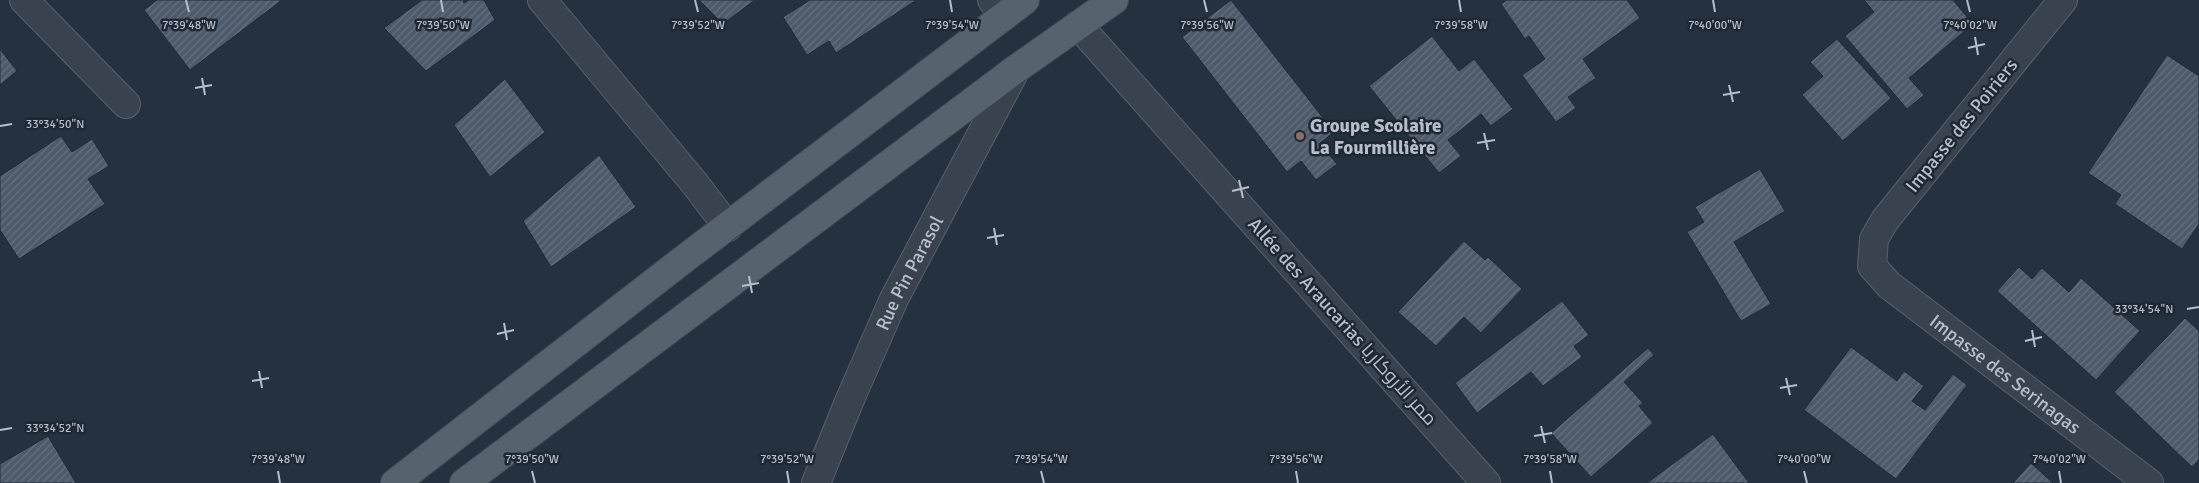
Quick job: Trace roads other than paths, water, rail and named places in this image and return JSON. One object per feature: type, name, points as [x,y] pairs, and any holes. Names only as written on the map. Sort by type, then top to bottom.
[{"type":"main road","points":[[464,483],[1016,68],[1114,0]]},
{"type":"main road","points":[[394,483],[728,227],[1007,5]]},
{"type":"street","points":[[24,0],[126,104]]},
{"type":"street","points":[[542,0],[696,185],[728,227]]},
{"type":"street","name":"Impasse des Poiriers","points":[[1872,257],[1874,239],[1885,220],[2063,0]]},
{"type":"street","name":"Allée des Araucarias ممر الأروكاريا","points":[[1078,25],[1486,483]]},
{"type":"street","name":"Rue Pin Parasol","points":[[816,483],[850,397],[894,299],[1016,68]]},
{"type":"street","name":"Impasse des Serinagas","points":[[1872,257],[1872,266],[1890,286],[2149,483]]},
{"type":"place","name":"Groupe Scolaire La Fourmillière","points":[[1300,136]]}]
